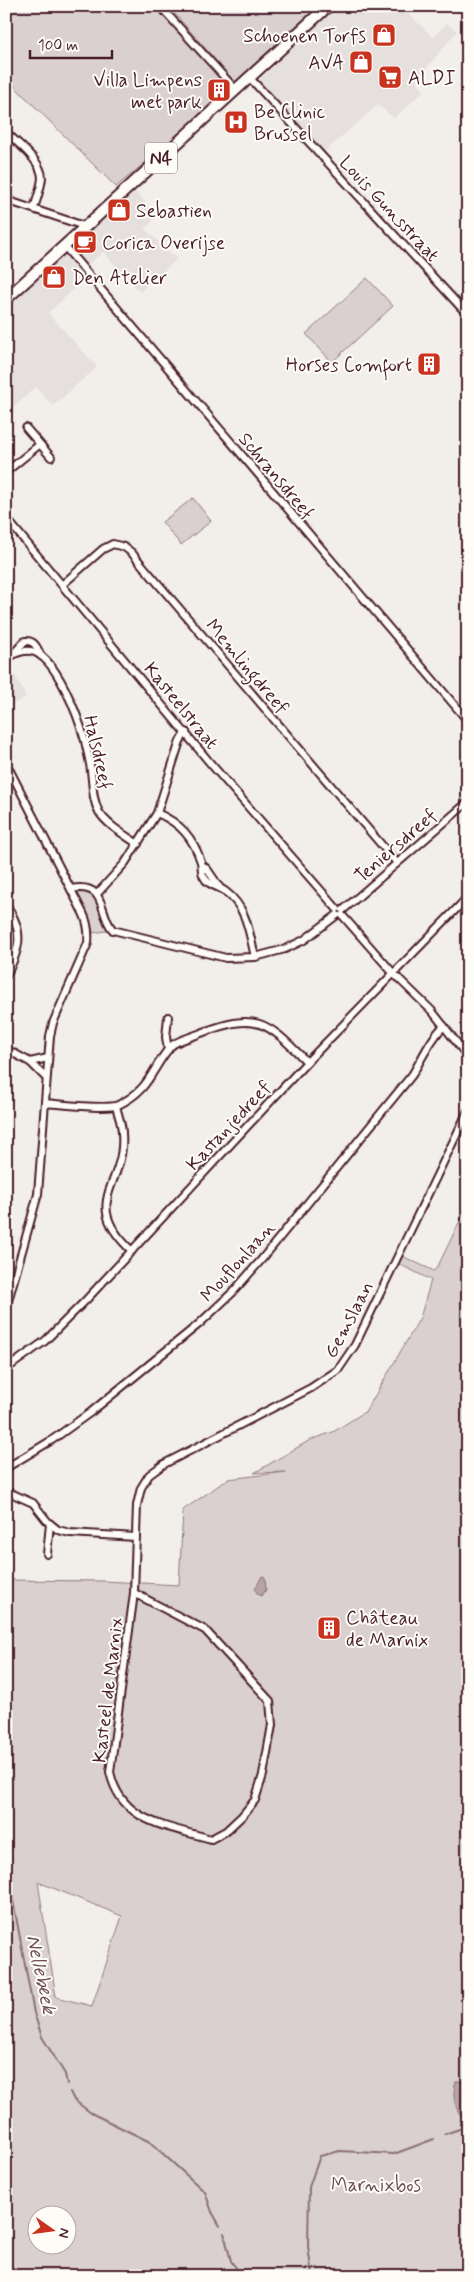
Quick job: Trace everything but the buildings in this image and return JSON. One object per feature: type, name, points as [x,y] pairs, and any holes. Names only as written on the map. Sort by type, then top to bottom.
[{"type":"main road","name":"N4","points":[[6,300],[328,6]]},
{"type":"street","points":[[160,6],[236,90]]},
{"type":"street","name":"Louis Gunsstraat","points":[[250,78],[468,315]]},
{"type":"street","points":[[6,132],[34,160],[41,172],[41,182],[34,208]]},
{"type":"street","points":[[6,200],[87,227]]},
{"type":"street","name":"Schransdreef","points":[[65,247],[468,721]]},
{"type":"street","points":[[26,428],[51,457]]},
{"type":"street","points":[[6,472],[39,445]]},
{"type":"street","name":"Kasteelstraat","points":[[6,518],[340,912],[394,974],[432,1011],[468,1057]]},
{"type":"street","name":"Memlingdreef","points":[[63,584],[103,549],[113,544],[124,547],[131,552],[397,864]]},
{"type":"street","name":"Halsdreef","points":[[6,660],[26,640],[34,642],[72,703],[84,739],[91,770],[94,798],[100,813],[108,822],[138,844]]},
{"type":"street","points":[[13,654],[22,651],[32,651],[42,657]]},
{"type":"street","points":[[71,889],[80,887],[97,894],[138,844],[157,813],[180,742],[186,732]]},
{"type":"street","points":[[6,763],[88,922],[88,942],[52,1023],[38,1194],[6,1308]]},
{"type":"street","name":"Teniersdreef","points":[[97,894],[105,908],[107,924],[113,930],[226,958],[254,957],[285,949],[304,940],[340,912],[468,802]]},
{"type":"street","points":[[157,813],[170,819],[190,836],[202,865],[220,888],[241,906],[254,957]]},
{"type":"street","name":"Kastanjedreef","points":[[6,1369],[45,1341],[132,1251],[308,1062],[468,897]]},
{"type":"street","points":[[6,905],[16,923],[19,936],[15,959],[6,976]]},
{"type":"street","points":[[168,1017],[166,1037],[168,1050]]},
{"type":"street","points":[[45,1103],[116,1106],[139,1092],[150,1080],[172,1045],[208,1030],[234,1022],[256,1021],[281,1036],[308,1062]]},
{"type":"street","name":"Mouflonlaan","points":[[6,1468],[52,1440],[90,1412],[199,1324],[233,1292],[412,1075],[424,1057],[435,1034],[444,1026]]},
{"type":"street","points":[[6,1049],[30,1062],[46,1078]]},
{"type":"street","points":[[30,1062],[48,1058]]},
{"type":"street","points":[[116,1106],[122,1134],[121,1147],[108,1194],[107,1211],[109,1224],[132,1251]]},
{"type":"street","name":"Gemslaan","points":[[136,1537],[137,1505],[141,1488],[149,1476],[164,1464],[311,1388],[338,1370],[355,1344],[468,1111]]},
{"type":"street","points":[[6,1491],[33,1503],[50,1524],[58,1530],[70,1533],[136,1537]]},
{"type":"street","points":[[47,1554],[50,1524]]},
{"type":"street","name":"Kasteel de Marnix","points":[[134,1594],[205,1630],[270,1701],[272,1725],[262,1775],[254,1800],[231,1826],[211,1839],[145,1819],[126,1806],[114,1790],[110,1772],[110,1757],[124,1678],[134,1594],[136,1537]]},
{"type":"shaded area","points":[[338,6],[400,6],[433,37],[447,23],[457,31],[416,81],[424,91],[394,118],[378,105],[324,152],[259,80]]},
{"type":"shaded area","points":[[133,189],[157,216],[145,229],[177,259],[140,292],[103,252],[83,269],[88,276],[48,313],[97,367],[53,406],[36,387],[6,413],[6,309]]},
{"type":"shaded area","points":[[9,663],[26,697],[6,708],[6,665]]},
{"type":"shaded area","points":[[262,1576],[265,1577],[266,1590],[261,1596],[255,1589]]},
{"type":"shaded area","points":[[468,2080],[468,2116],[461,2116],[454,2100],[454,2091],[456,2082]]},
{"type":"green space","points":[[6,6],[154,6],[231,91],[116,187],[6,78]]},
{"type":"green space","points":[[168,6],[318,6],[235,82]]},
{"type":"green space","points":[[367,278],[393,306],[332,362],[306,334]]},
{"type":"green space","points":[[193,498],[211,521],[181,545],[162,522]]},
{"type":"green space","points":[[79,890],[91,895],[100,906],[105,919],[106,931],[93,933],[84,905],[77,895]]},
{"type":"green space","name":"Marnixbos","points":[[468,1204],[468,2080],[456,2082],[461,2115],[468,2116],[468,2276],[6,2276],[6,1580],[104,1581],[179,1585],[183,1510],[228,1479],[286,1472],[254,1473],[310,1440],[333,1432],[366,1411],[420,1318],[431,1280],[399,1264],[402,1256],[434,1271]],"holes":[[[38,1882],[122,1916],[92,2006],[56,1997]]]},
{"type":"waterway","name":"Nellebeek","points":[[6,1863],[34,2013],[42,2037],[65,2074],[67,2084]]},
{"type":"waterway","name":"Nellebeek","points":[[70,2092],[74,2100],[91,2113],[150,2142],[205,2192],[212,2212],[220,2226]]},
{"type":"waterway","points":[[445,2134],[468,2126]]},
{"type":"waterway","points":[[312,2276],[308,2246],[309,2187],[320,2156],[340,2151],[394,2154],[434,2139]]},
{"type":"waterway","name":"Nellebeek","points":[[224,2233],[231,2261],[242,2276]]},
{"type":"place","name":"Schoenen Torfs","points":[[384,35]]},
{"type":"place","name":"AVA","points":[[361,62]]},
{"type":"place","name":"ALDI","points":[[390,77]]},
{"type":"place","name":"Villa Limpens met park","points":[[219,90]]},
{"type":"place","name":"Be Clinic Brussel","points":[[236,122]]},
{"type":"place","name":"Sebastien","points":[[119,210]]},
{"type":"place","name":"Corica Overijse","points":[[85,242]]},
{"type":"place","name":"Den Atelier","points":[[54,277]]},
{"type":"place","name":"Horses Comfort","points":[[429,364]]},
{"type":"place","name":"Château de Marnix","points":[[329,1628]]}]
